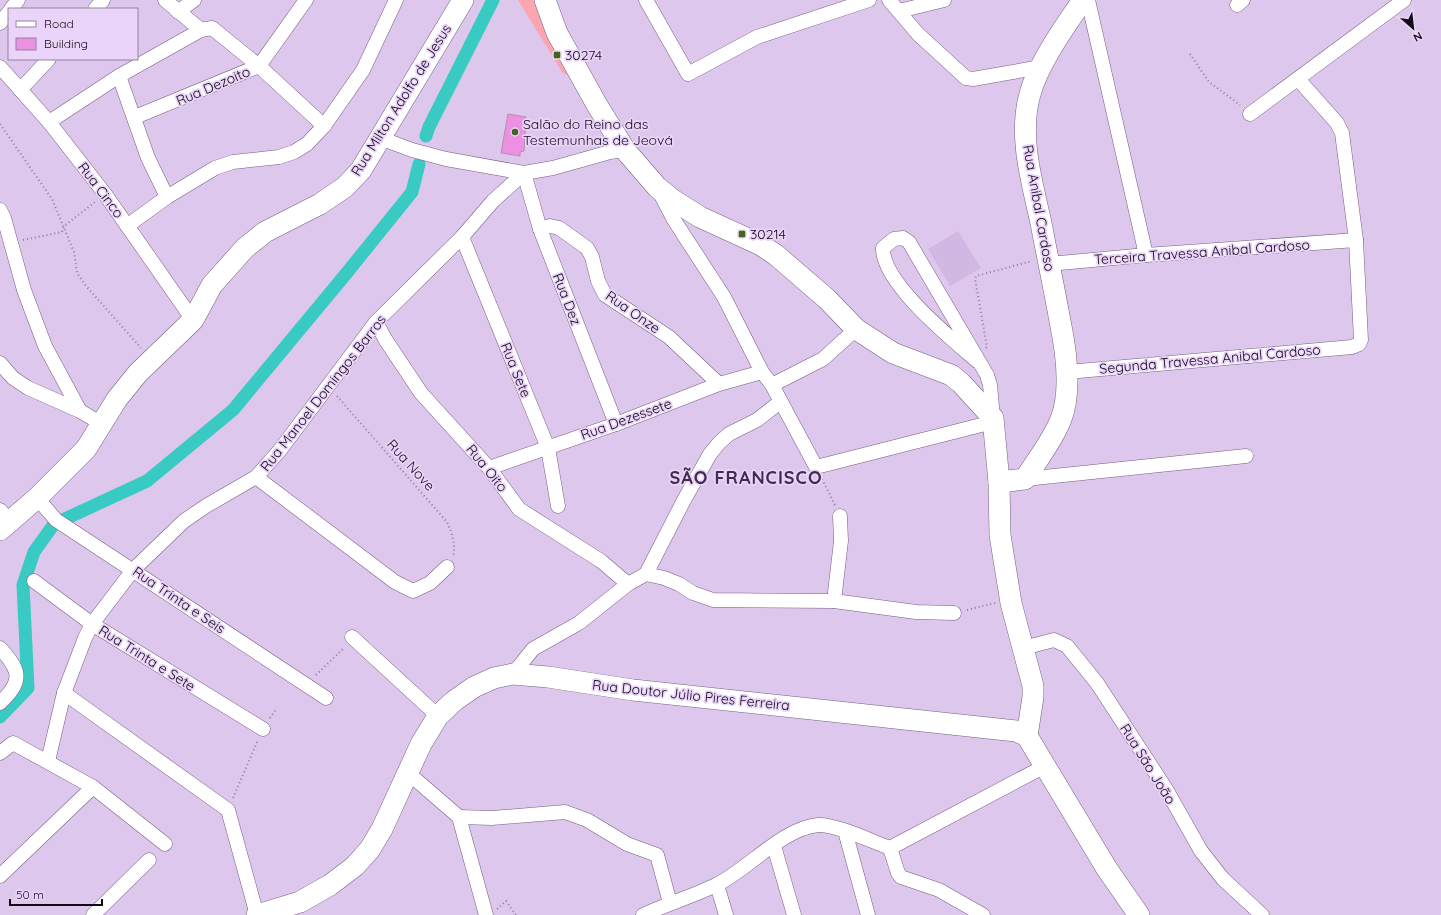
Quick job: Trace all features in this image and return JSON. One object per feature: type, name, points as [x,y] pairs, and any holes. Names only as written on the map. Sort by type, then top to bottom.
[{"type":"street","points":[[12,8],[18,0]]},
{"type":"street","points":[[96,8],[104,0]]},
{"type":"street","points":[[165,0],[178,12],[207,29],[259,66],[324,126]]},
{"type":"street","points":[[178,12],[194,0]]},
{"type":"street","name":"Rua Dezoito","points":[[135,117],[259,66],[306,0]]},
{"type":"street","points":[[127,226],[167,197],[214,168],[279,156],[294,152],[307,144],[324,126],[363,70],[396,0]]},
{"type":"street","name":"Rua Milton Adolfo de Jesus","points":[[3,520],[37,498],[86,449],[117,399],[138,373],[193,320],[212,286],[245,248],[265,232],[304,212],[345,187],[361,170],[463,0]]},
{"type":"street","points":[[544,0],[558,33],[580,76],[625,150],[657,187],[700,218],[761,245],[776,255],[827,300],[856,329],[893,353],[951,375],[961,383],[993,420]]},
{"type":"street","points":[[646,0],[688,74],[757,37],[869,0]]},
{"type":"street","points":[[890,0],[918,34],[966,78],[973,79],[1041,67]]},
{"type":"street","points":[[899,12],[944,0]]},
{"type":"street","name":"Rua Anibal Cardoso","points":[[1025,479],[1055,432],[1061,418],[1067,372],[1064,340],[1028,163],[1026,116],[1030,94],[1041,67],[1064,26],[1083,0]]},
{"type":"street","points":[[1088,0],[1146,255]]},
{"type":"street","points":[[1250,114],[1404,0]]},
{"type":"street","points":[[0,23],[8,13]]},
{"type":"street","points":[[49,122],[119,76],[207,29]]},
{"type":"street","points":[[20,90],[48,60]]},
{"type":"street","name":"Rua Cinco","points":[[0,67],[49,122],[105,194],[193,320]]},
{"type":"street","points":[[119,76],[135,117],[148,158],[167,197]]},
{"type":"street","points":[[1298,78],[1337,123],[1342,133],[1356,240]]},
{"type":"street","points":[[380,138],[412,150],[446,159],[524,173],[553,168],[610,152],[625,150]]},
{"type":"street","name":"Rua Dez","points":[[524,173],[540,229],[616,424]]},
{"type":"street","name":"Rua Manoel Domingos Barros","points":[[48,761],[64,693],[85,638],[92,624],[133,570],[184,521],[206,506],[256,477],[280,450],[376,322],[462,237],[493,201],[524,173]]},
{"type":"street","points":[[657,187],[674,220],[724,297],[762,372],[772,385],[816,466],[993,420]]},
{"type":"street","points":[[0,210],[4,218],[24,290],[45,346],[80,411]]},
{"type":"street","name":"Rua Onze","points":[[540,229],[550,226],[559,228],[587,248],[592,257],[601,290],[606,295],[669,337],[719,384]]},
{"type":"street","name":"Rua Sete","points":[[462,237],[548,448],[558,506]]},
{"type":"street","points":[[977,361],[926,316],[892,274],[883,254],[883,248],[887,243],[902,238],[909,242],[986,375],[990,385],[999,482],[1000,536],[1010,603],[1033,686],[1033,697],[1027,736],[1124,895],[1139,915]]},
{"type":"street","name":"Terceira Travessa Anibal Cardoso","points":[[1049,264],[1146,255],[1356,240]]},
{"type":"street","name":"Segunda Travessa Anibal Cardoso","points":[[1067,372],[1352,347],[1359,344],[1361,340],[1356,240]]},
{"type":"street","name":"Rua Oito","points":[[376,322],[422,393],[489,468],[496,480],[519,508],[601,561],[628,584]]},
{"type":"street","points":[[772,385],[823,358],[856,329]]},
{"type":"street","points":[[0,363],[13,378],[28,388],[80,411],[102,424]]},
{"type":"street","name":"Rua Dezessete","points":[[489,468],[616,424],[719,384],[762,372]]},
{"type":"street","points":[[514,674],[533,649],[579,623],[628,584],[646,574],[684,500],[710,454],[729,434],[757,420],[780,402]]},
{"type":"street","points":[[999,482],[1246,456]]},
{"type":"street","points":[[256,477],[395,582],[408,590],[414,591],[430,583],[447,566]]},
{"type":"street","name":"Rua Trinta e Seis","points":[[37,498],[60,522],[326,698]]},
{"type":"street","points":[[834,602],[841,541],[840,516]]},
{"type":"street","points":[[646,574],[664,578],[679,584],[698,595],[713,600],[834,602],[916,612],[954,613]]},
{"type":"street","name":"Rua Trinta e Sete","points":[[34,581],[92,624],[263,729]]},
{"type":"street","points":[[352,638],[438,716]]},
{"type":"street","name":"Rua São João","points":[[1023,648],[1054,640],[1067,646],[1097,683],[1166,790],[1209,861],[1223,879],[1262,915]]},
{"type":"street","points":[[0,648],[12,663],[16,671],[16,681],[11,692],[0,703]]},
{"type":"street","name":"Rua Doutor Júlio Pires Ferreira","points":[[257,915],[300,902],[330,885],[355,866],[370,849],[382,829],[407,772],[438,716],[454,701],[474,687],[494,678],[514,674],[548,677],[633,690],[1009,728],[1027,736]]},
{"type":"street","points":[[64,693],[228,810],[257,915]]},
{"type":"street","points":[[0,753],[13,743],[48,761],[93,787],[165,844]]},
{"type":"street","points":[[651,913],[670,903],[717,885],[774,846],[805,828],[819,825],[845,831],[890,848],[1045,766]]},
{"type":"street","points":[[407,772],[459,817],[490,913]]},
{"type":"street","points":[[0,876],[93,787]]},
{"type":"street","points":[[459,817],[492,818],[550,812],[565,812],[573,814],[587,820],[627,844],[657,855],[670,903]]},
{"type":"street","points":[[845,831],[868,915]]},
{"type":"street","points":[[774,846],[794,915]]},
{"type":"street","points":[[890,848],[900,877],[939,890],[983,915]]},
{"type":"street","points":[[94,915],[149,860]]},
{"type":"street","points":[[717,885],[726,915]]},
{"type":"path","points":[[1190,54],[1209,82],[1230,96],[1250,114]]},
{"type":"path","points":[[0,124],[52,199],[74,252],[77,273],[86,286],[151,360]]},
{"type":"path","points":[[10,243],[62,232],[64,226],[105,194]]},
{"type":"path","points":[[977,361],[988,347],[975,279],[976,276],[1040,259],[1049,264]]},
{"type":"path","name":"Rua Nove","points":[[328,387],[447,522],[452,533],[455,548],[454,556],[447,566]]},
{"type":"path","points":[[816,466],[840,516]]},
{"type":"path","points":[[954,613],[998,602],[1010,603]]},
{"type":"path","points":[[306,685],[343,650],[352,638]]},
{"type":"path","points":[[228,810],[249,758],[263,729]]},
{"type":"path","points":[[490,913],[506,901],[516,915]]},
{"type":"shaded area","points":[[518,0],[540,0],[571,72],[566,75],[562,72]]},
{"type":"shaded area","points":[[958,231],[981,268],[950,286],[928,249]]},
{"type":"building","name":"Salão do Reino das Testemunhas de Jeová","points":[[508,114],[526,117],[524,151],[520,152],[520,156],[501,153]]},
{"type":"waterway","points":[[426,136],[429,127],[493,0]]},
{"type":"waterway","points":[[0,717],[28,688],[23,585],[34,552],[54,524],[147,481],[233,410],[412,192],[419,164]]},
{"type":"place","name":"30274","points":[[557,55]]},
{"type":"place","name":"Salão do Reino das Testemunhas de Jeová","points":[[515,132]]},
{"type":"place","name":"30214","points":[[742,234]]},
{"type":"district","name":"SÃO FRANCISCO","points":[[746,478]]}]
